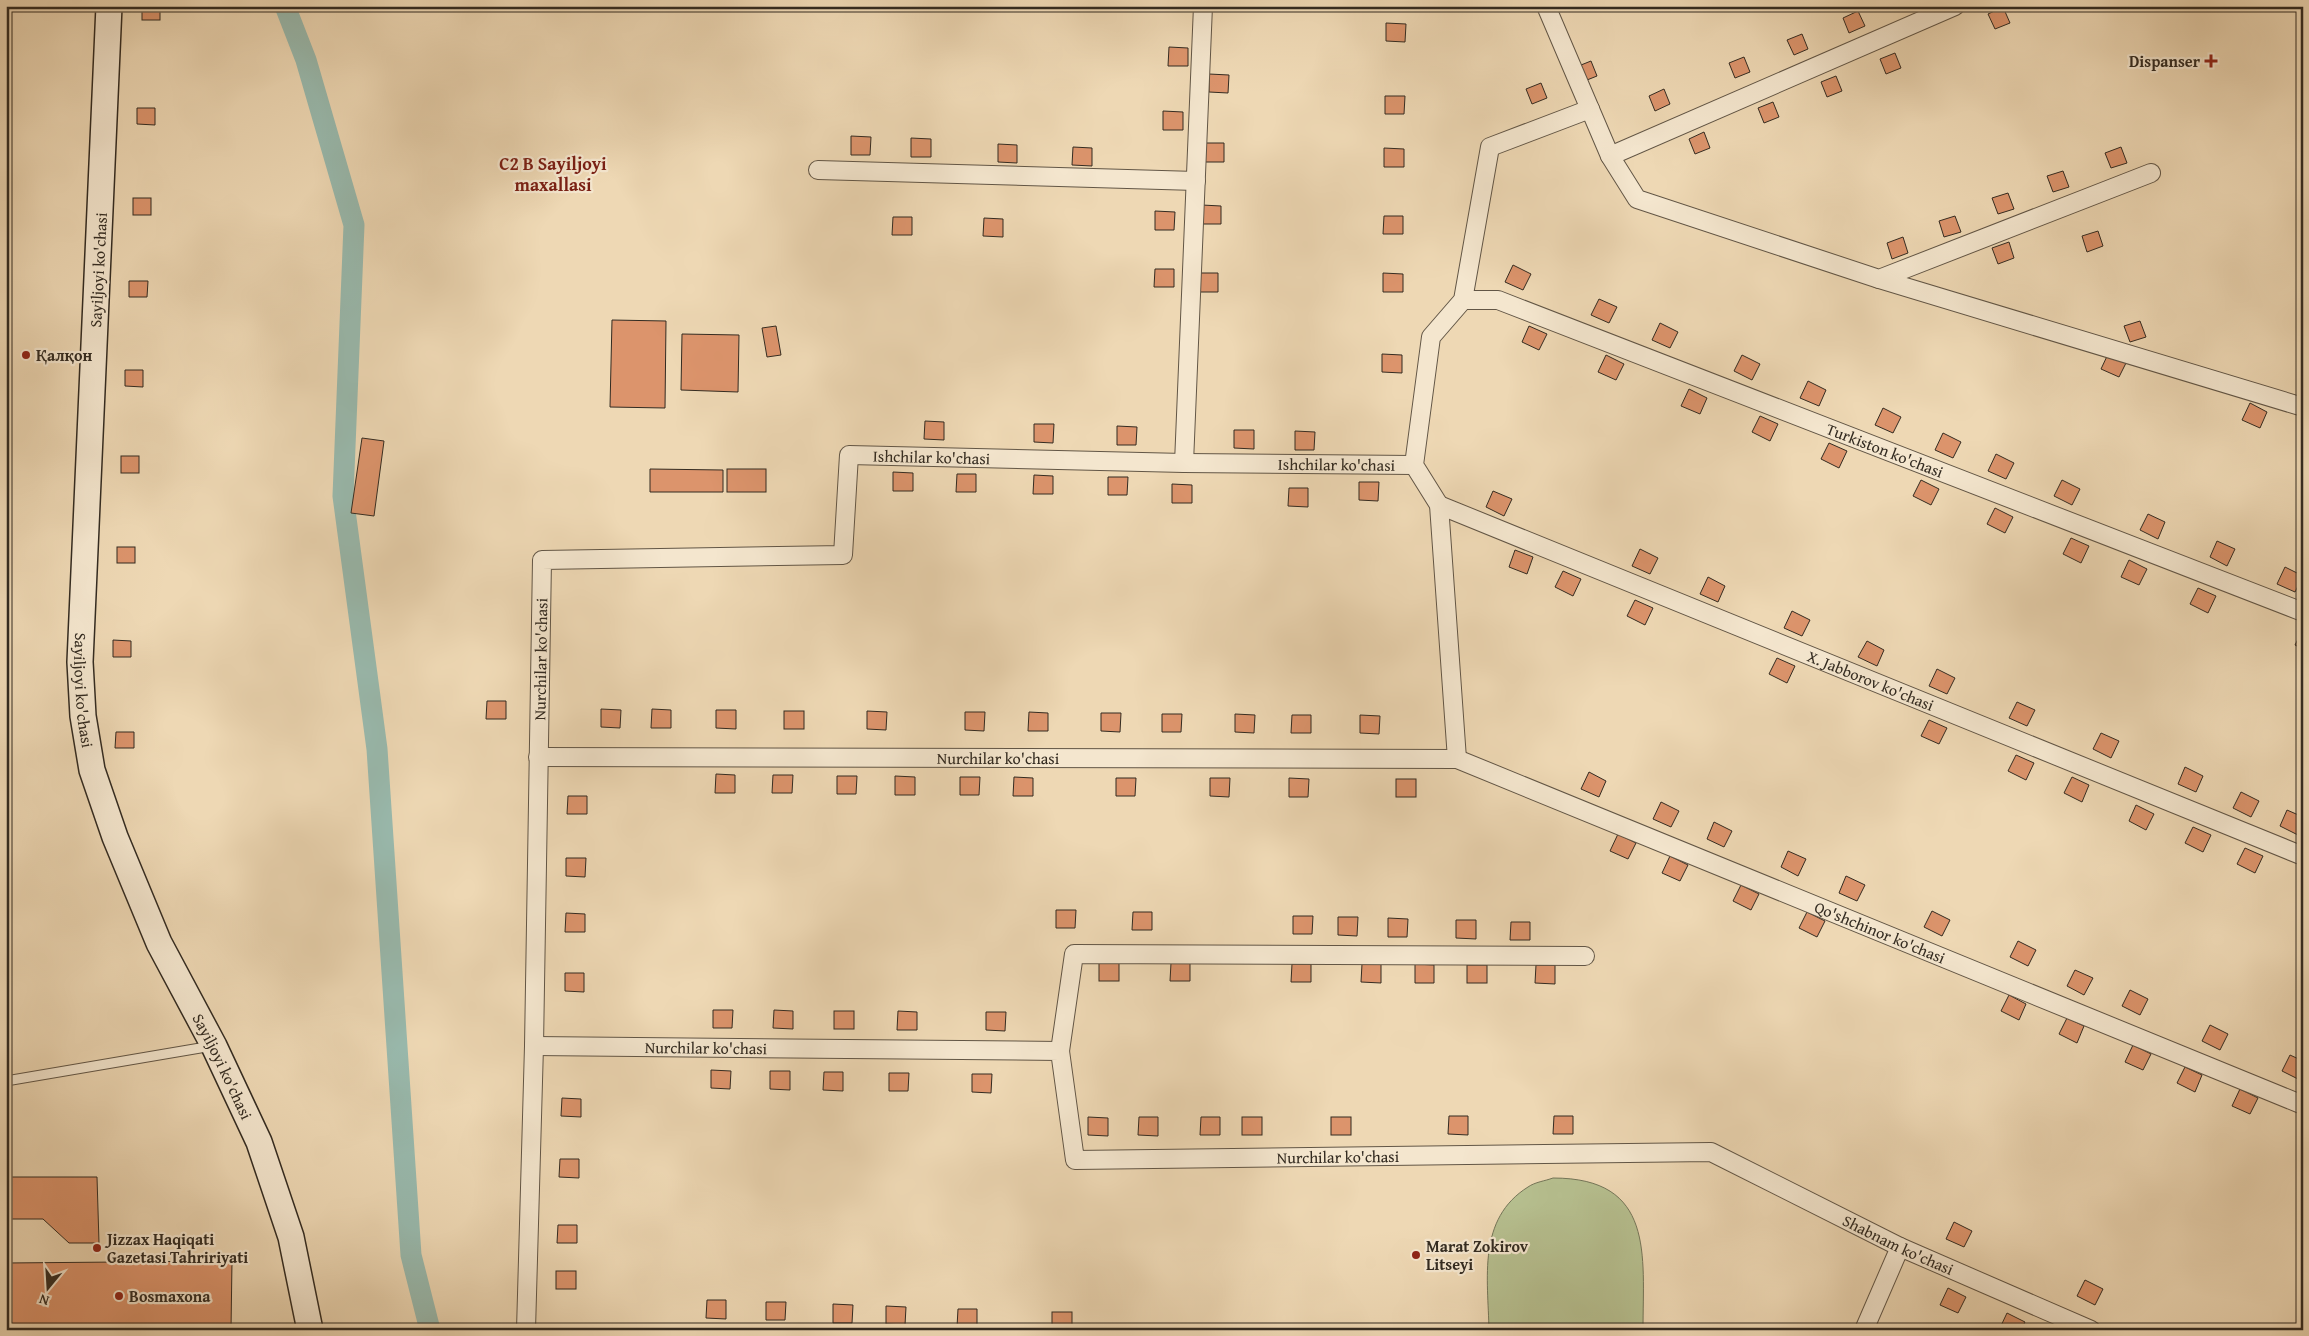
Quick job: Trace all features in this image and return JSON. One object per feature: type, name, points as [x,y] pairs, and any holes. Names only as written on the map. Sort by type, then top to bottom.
[{"type":"main road","name":"Sayiljoyi ko'chasi","points":[[110,6],[80,662],[83,716],[92,770],[115,837],[159,943],[214,1046],[262,1151],[291,1237],[310,1330]]},
{"type":"street","points":[[1184,463],[1203,6]]},
{"type":"street","points":[[1546,6],[1610,156],[1637,198],[1878,279],[2303,407]]},
{"type":"street","points":[[1610,156],[1955,6]]},
{"type":"street","points":[[1457,759],[1439,505],[1414,465],[1431,337],[1463,300],[1490,148],[1590,109]]},
{"type":"street","points":[[818,170],[1196,181]]},
{"type":"street","points":[[1878,279],[2150,173]]},
{"type":"street","name":"Turkiston ko'chasi","points":[[1463,300],[1498,300],[2303,612]]},
{"type":"street","name":"Ishchilar ko'chasi","points":[[542,560],[843,555],[849,455],[1184,463],[1414,465]]},
{"type":"street","name":"X. Jabborov ko'chasi","points":[[1439,505],[2303,856]]},
{"type":"street","name":"Nurchilar ko'chasi","points":[[526,1330],[534,1046],[542,560]]},
{"type":"street","name":"Nurchilar ko'chasi","points":[[538,758],[1457,759]]},
{"type":"street","name":"Qo'shchinor ko'chasi","points":[[1457,759],[2303,1105]]},
{"type":"street","name":"Nurchilar ko'chasi","points":[[1586,956],[1074,954],[1060,1051],[1075,1160],[1711,1152]]},
{"type":"street","name":"Nurchilar ko'chasi","points":[[534,1046],[1060,1051]]},
{"type":"street","name":"Shabnam ko'chasi","points":[[1711,1152],[1900,1247],[2090,1330]]},
{"type":"street","points":[[1864,1330],[1900,1247]]},
{"type":"lane","points":[[6,1081],[214,1046]]},
{"type":"green space","points":[[1553,1178],[1586,1181],[1610,1191],[1626,1206],[1636,1226],[1641,1249],[1643,1330],[1489,1330],[1487,1270],[1493,1233],[1500,1216],[1512,1200],[1531,1185]]},
{"type":"building","points":[[142,6],[160,6],[160,20],[142,20]]},
{"type":"building","points":[[2003,7],[2010,23],[1995,29],[1988,14]]},
{"type":"building","points":[[1858,11],[1865,26],[1849,33],[1843,18]]},
{"type":"building","points":[[1386,23],[1406,24],[1405,42],[1386,41]]},
{"type":"building","points":[[1802,34],[1808,49],[1794,55],[1787,40]]},
{"type":"building","points":[[1169,47],[1188,48],[1188,66],[1168,66]]},
{"type":"building","points":[[1895,53],[1901,68],[1886,74],[1880,59]]},
{"type":"building","points":[[1744,57],[1750,72],[1735,78],[1729,63]]},
{"type":"building","points":[[1591,61],[1597,76],[1582,82],[1576,67]]},
{"type":"building","points":[[1209,74],[1229,75],[1228,93],[1209,92]]},
{"type":"building","points":[[1836,76],[1842,91],[1827,97],[1821,82]]},
{"type":"building","points":[[1541,83],[1547,98],[1532,104],[1526,89]]},
{"type":"building","points":[[1664,89],[1670,104],[1655,111],[1649,96]]},
{"type":"building","points":[[1385,96],[1405,96],[1404,114],[1385,114]]},
{"type":"building","points":[[1773,102],[1779,117],[1764,123],[1758,108]]},
{"type":"building","points":[[137,108],[155,108],[155,125],[137,124]]},
{"type":"building","points":[[1163,111],[1183,112],[1183,130],[1163,130]]},
{"type":"building","points":[[1704,132],[1710,148],[1695,154],[1689,139]]},
{"type":"building","points":[[851,136],[871,137],[870,155],[851,155]]},
{"type":"building","points":[[911,138],[931,139],[931,157],[911,157]]},
{"type":"building","points":[[1205,143],[1224,143],[1224,162],[1204,162]]},
{"type":"building","points":[[998,144],[1017,145],[1017,163],[998,162]]},
{"type":"building","points":[[1073,147],[1092,148],[1092,166],[1072,165]]},
{"type":"building","points":[[2121,147],[2127,163],[2111,168],[2105,153]]},
{"type":"building","points":[[1384,148],[1404,149],[1404,167],[1384,167]]},
{"type":"building","points":[[2063,171],[2069,187],[2053,192],[2047,176]]},
{"type":"building","points":[[2008,193],[2014,209],[1998,214],[1992,198]]},
{"type":"building","points":[[133,198],[151,198],[151,215],[133,215]]},
{"type":"building","points":[[1202,205],[1221,206],[1221,224],[1201,224]]},
{"type":"building","points":[[1155,211],[1175,212],[1174,230],[1155,230]]},
{"type":"building","points":[[1384,216],[1403,216],[1403,234],[1383,234]]},
{"type":"building","points":[[1955,216],[1961,232],[1944,237],[1939,221]]},
{"type":"building","points":[[893,217],[912,217],[912,235],[892,235]]},
{"type":"building","points":[[984,218],[1003,219],[1003,237],[983,236]]},
{"type":"building","points":[[2098,231],[2103,246],[2087,252],[2082,236]]},
{"type":"building","points":[[1903,237],[1908,253],[1892,259],[1887,243]]},
{"type":"building","points":[[2009,242],[2014,258],[1998,264],[1992,248]]},
{"type":"building","points":[[1513,265],[1531,274],[1523,290],[1505,282]]},
{"type":"building","points":[[1155,269],[1174,269],[1174,287],[1154,287]]},
{"type":"building","points":[[1199,273],[1218,273],[1218,292],[1198,292]]},
{"type":"building","points":[[1383,273],[1403,274],[1403,292],[1383,292]]},
{"type":"building","points":[[129,281],[148,281],[147,297],[129,297]]},
{"type":"building","points":[[1599,299],[1617,307],[1609,323],[1591,315]]},
{"type":"building","points":[[612,320],[666,321],[665,408],[610,407]]},
{"type":"building","points":[[2140,321],[2146,337],[2130,342],[2124,326]]},
{"type":"building","points":[[1660,323],[1678,332],[1670,348],[1652,340]]},
{"type":"building","points":[[776,326],[781,355],[767,357],[762,328]]},
{"type":"building","points":[[1529,326],[1547,334],[1539,350],[1522,342]]},
{"type":"building","points":[[682,334],[739,335],[738,392],[681,390]]},
{"type":"building","points":[[2109,352],[2127,361],[2119,377],[2101,369]]},
{"type":"building","points":[[1382,354],[1402,355],[1402,373],[1382,372]]},
{"type":"building","points":[[1606,355],[1624,364],[1616,380],[1598,372]]},
{"type":"building","points":[[1742,355],[1760,364],[1752,380],[1734,371]]},
{"type":"building","points":[[125,370],[143,370],[143,387],[125,386]]},
{"type":"building","points":[[1808,381],[1826,390],[1819,406],[1800,398]]},
{"type":"building","points":[[1689,389],[1707,398],[1700,414],[1681,406]]},
{"type":"building","points":[[2250,403],[2267,412],[2260,428],[2242,420]]},
{"type":"building","points":[[1883,408],[1901,417],[1893,433],[1875,425]]},
{"type":"building","points":[[1760,416],[1778,424],[1770,441],[1752,432]]},
{"type":"building","points":[[925,421],[944,422],[944,440],[924,439]]},
{"type":"building","points":[[1034,424],[1054,424],[1053,443],[1034,442]]},
{"type":"building","points":[[1117,426],[1137,427],[1136,445],[1117,445]]},
{"type":"building","points":[[1234,430],[1254,430],[1254,449],[1234,448]]},
{"type":"building","points":[[1295,431],[1315,432],[1314,450],[1295,450]]},
{"type":"building","points":[[1943,433],[1961,442],[1953,458],[1935,450]]},
{"type":"building","points":[[362,438],[384,441],[374,516],[351,513]]},
{"type":"building","points":[[1829,443],[1847,451],[1839,468],[1821,459]]},
{"type":"building","points":[[1996,454],[2014,463],[2006,479],[1988,471]]},
{"type":"building","points":[[121,456],[139,456],[139,473],[121,473]]},
{"type":"building","points":[[650,469],[723,470],[723,492],[650,492]]},
{"type":"building","points":[[727,469],[766,469],[766,492],[727,492]]},
{"type":"building","points":[[893,472],[913,473],[913,491],[893,491]]},
{"type":"building","points":[[957,474],[976,474],[976,492],[956,492]]},
{"type":"building","points":[[1034,475],[1053,476],[1053,494],[1033,494]]},
{"type":"building","points":[[1108,477],[1128,477],[1127,495],[1108,495]]},
{"type":"building","points":[[1921,480],[1939,489],[1931,505],[1913,496]]},
{"type":"building","points":[[2062,480],[2080,489],[2072,505],[2054,496]]},
{"type":"building","points":[[1359,482],[1379,482],[1378,501],[1359,500]]},
{"type":"building","points":[[1172,484],[1192,485],[1192,503],[1172,503]]},
{"type":"building","points":[[1289,488],[1308,488],[1308,507],[1288,506]]},
{"type":"building","points":[[1493,491],[1512,499],[1504,516],[1486,507]]},
{"type":"building","points":[[1995,508],[2013,517],[2005,533],[1987,524]]},
{"type":"building","points":[[2148,514],[2165,522],[2158,539],[2140,530]]},
{"type":"building","points":[[2071,538],[2089,546],[2081,563],[2063,554]]},
{"type":"building","points":[[2217,541],[2235,549],[2227,566],[2210,557]]},
{"type":"building","points":[[117,547],[135,547],[135,563],[117,563]]},
{"type":"building","points":[[1640,549],[1658,558],[1650,574],[1632,566]]},
{"type":"building","points":[[1515,550],[1533,557],[1527,574],[1509,567]]},
{"type":"building","points":[[2129,560],[2147,569],[2139,585],[2121,577]]},
{"type":"building","points":[[2285,567],[2303,576],[2295,592],[2277,584]]},
{"type":"building","points":[[1563,571],[1581,579],[1573,596],[1555,587]]},
{"type":"building","points":[[1708,577],[1725,586],[1718,602],[1700,594]]},
{"type":"building","points":[[2198,588],[2216,596],[2208,613],[2190,604]]},
{"type":"building","points":[[1635,600],[1653,608],[1645,625],[1627,616]]},
{"type":"building","points":[[1792,611],[1810,620],[1802,636],[1784,628]]},
{"type":"building","points":[[2303,629],[2303,649],[2295,645]]},
{"type":"building","points":[[113,640],[131,641],[131,657],[113,657]]},
{"type":"building","points":[[1867,641],[1884,650],[1877,666],[1858,657]]},
{"type":"building","points":[[1777,658],[1795,666],[1787,683],[1769,674]]},
{"type":"building","points":[[1937,669],[1955,678],[1947,694],[1929,686]]},
{"type":"building","points":[[487,701],[506,701],[506,719],[486,719]]},
{"type":"building","points":[[2017,702],[2035,710],[2027,726],[2009,718]]},
{"type":"building","points":[[601,709],[621,710],[620,728],[601,727]]},
{"type":"building","points":[[652,709],[671,710],[671,728],[651,728]]},
{"type":"building","points":[[716,710],[736,710],[736,729],[716,728]]},
{"type":"building","points":[[784,711],[804,711],[804,729],[784,729]]},
{"type":"building","points":[[867,711],[887,712],[886,730],[867,729]]},
{"type":"building","points":[[965,712],[985,712],[984,731],[965,730]]},
{"type":"building","points":[[1029,712],[1048,713],[1048,731],[1028,731]]},
{"type":"building","points":[[1101,713],[1121,713],[1120,732],[1101,731]]},
{"type":"building","points":[[1162,714],[1182,714],[1181,732],[1162,732]]},
{"type":"building","points":[[1235,714],[1255,715],[1254,733],[1235,732]]},
{"type":"building","points":[[1292,715],[1311,715],[1311,733],[1291,733]]},
{"type":"building","points":[[1360,715],[1380,716],[1379,734],[1360,733]]},
{"type":"building","points":[[1929,720],[1947,728],[1939,744],[1921,736]]},
{"type":"building","points":[[116,732],[134,732],[134,748],[115,748]]},
{"type":"building","points":[[2101,733],[2119,741],[2111,758],[2093,749]]},
{"type":"building","points":[[2016,755],[2034,763],[2026,780],[2008,771]]},
{"type":"building","points":[[2185,767],[2203,776],[2196,792],[2178,784]]},
{"type":"building","points":[[1589,772],[1606,781],[1599,797],[1581,789]]},
{"type":"building","points":[[716,774],[735,775],[735,793],[715,793]]},
{"type":"building","points":[[773,775],[793,775],[792,793],[772,793]]},
{"type":"building","points":[[837,776],[857,776],[856,794],[837,794]]},
{"type":"building","points":[[895,776],[915,777],[915,795],[895,795]]},
{"type":"building","points":[[960,777],[980,777],[979,795],[960,795]]},
{"type":"building","points":[[1014,777],[1033,778],[1033,796],[1013,796]]},
{"type":"building","points":[[2072,777],[2089,785],[2082,802],[2064,793]]},
{"type":"building","points":[[1116,778],[1136,778],[1135,796],[1116,796]]},
{"type":"building","points":[[1210,778],[1230,778],[1229,797],[1210,796]]},
{"type":"building","points":[[1289,778],[1309,779],[1308,797],[1289,797]]},
{"type":"building","points":[[1396,779],[1416,779],[1416,797],[1396,797]]},
{"type":"building","points":[[2241,792],[2259,801],[2251,817],[2233,808]]},
{"type":"building","points":[[568,796],[587,796],[587,814],[567,814]]},
{"type":"building","points":[[1661,802],[1679,811],[1671,827],[1653,819]]},
{"type":"building","points":[[2136,805],[2154,814],[2146,830],[2129,821]]},
{"type":"building","points":[[2287,810],[2303,817],[2303,824],[2298,835],[2280,826]]},
{"type":"building","points":[[1714,822],[1732,831],[1724,847],[1707,839]]},
{"type":"building","points":[[2193,827],[2211,835],[2203,852],[2185,843]]},
{"type":"building","points":[[1618,834],[1636,843],[1628,859],[1610,851]]},
{"type":"building","points":[[2245,848],[2263,856],[2255,873],[2237,864]]},
{"type":"building","points":[[1788,851],[1806,859],[1798,876],[1781,867]]},
{"type":"building","points":[[1670,856],[1688,865],[1680,881],[1662,873]]},
{"type":"building","points":[[566,858],[586,858],[585,877],[566,876]]},
{"type":"building","points":[[1846,876],[1865,885],[1857,901],[1839,893]]},
{"type":"building","points":[[1741,885],[1759,894],[1751,910],[1733,901]]},
{"type":"building","points":[[1056,910],[1076,910],[1075,928],[1056,928]]},
{"type":"building","points":[[1932,911],[1950,920],[1942,936],[1924,927]]},
{"type":"building","points":[[1133,912],[1152,912],[1152,930],[1132,930]]},
{"type":"building","points":[[1807,912],[1825,921],[1817,937],[1799,928]]},
{"type":"building","points":[[566,913],[585,914],[585,932],[565,932]]},
{"type":"building","points":[[1293,916],[1313,916],[1312,934],[1293,934]]},
{"type":"building","points":[[1338,917],[1358,917],[1357,936],[1338,935]]},
{"type":"building","points":[[1388,918],[1408,919],[1407,937],[1388,937]]},
{"type":"building","points":[[1456,920],[1476,920],[1476,939],[1456,938]]},
{"type":"building","points":[[1511,922],[1530,922],[1530,940],[1510,940]]},
{"type":"building","points":[[2018,941],[2036,950],[2028,966],[2010,957]]},
{"type":"building","points":[[1099,963],[1119,963],[1119,981],[1099,981]]},
{"type":"building","points":[[1171,963],[1190,963],[1190,981],[1170,981]]},
{"type":"building","points":[[1292,964],[1311,964],[1311,982],[1291,982]]},
{"type":"building","points":[[1362,964],[1381,964],[1381,983],[1361,982]]},
{"type":"building","points":[[1415,964],[1434,965],[1434,983],[1415,983]]},
{"type":"building","points":[[1467,965],[1487,965],[1487,983],[1467,983]]},
{"type":"building","points":[[1536,965],[1555,965],[1555,984],[1535,983]]},
{"type":"building","points":[[2075,970],[2093,978],[2084,995],[2067,986]]},
{"type":"building","points":[[565,973],[584,973],[584,992],[565,991]]},
{"type":"building","points":[[2130,990],[2148,999],[2140,1015],[2122,1006]]},
{"type":"building","points":[[2009,995],[2026,1004],[2019,1020],[2001,1011]]},
{"type":"building","points":[[713,1010],[733,1010],[732,1028],[713,1028]]},
{"type":"building","points":[[774,1010],[793,1011],[793,1029],[773,1028]]},
{"type":"building","points":[[834,1011],[854,1011],[854,1029],[834,1029]]},
{"type":"building","points":[[898,1011],[917,1012],[917,1030],[897,1030]]},
{"type":"building","points":[[986,1012],[1006,1012],[1005,1031],[986,1030]]},
{"type":"building","points":[[2067,1018],[2084,1026],[2077,1043],[2059,1034]]},
{"type":"building","points":[[2210,1025],[2228,1034],[2220,1050],[2202,1041]]},
{"type":"building","points":[[2133,1045],[2151,1054],[2143,1070],[2125,1062]]},
{"type":"building","points":[[2290,1055],[2303,1061],[2303,1073],[2300,1080],[2282,1071]]},
{"type":"building","points":[[2185,1067],[2202,1075],[2195,1092],[2177,1083]]},
{"type":"building","points":[[711,1070],[731,1071],[730,1089],[711,1088]]},
{"type":"building","points":[[770,1071],[790,1071],[790,1090],[770,1089]]},
{"type":"building","points":[[824,1072],[843,1072],[843,1091],[823,1090]]},
{"type":"building","points":[[889,1073],[909,1073],[908,1091],[889,1091]]},
{"type":"building","points":[[972,1074],[992,1074],[991,1093],[972,1092]]},
{"type":"building","points":[[2240,1089],[2258,1098],[2250,1114],[2232,1106]]},
{"type":"building","points":[[562,1098],[581,1099],[581,1117],[561,1116]]},
{"type":"building","points":[[1449,1116],[1468,1116],[1468,1135],[1448,1134]]},
{"type":"building","points":[[1554,1116],[1573,1116],[1573,1134],[1553,1134]]},
{"type":"building","points":[[1088,1117],[1108,1118],[1108,1136],[1088,1135]]},
{"type":"building","points":[[1139,1117],[1158,1117],[1158,1136],[1138,1135]]},
{"type":"building","points":[[1201,1117],[1220,1117],[1220,1135],[1200,1135]]},
{"type":"building","points":[[1242,1117],[1262,1117],[1262,1135],[1242,1135]]},
{"type":"building","points":[[1331,1117],[1351,1117],[1351,1135],[1331,1135]]},
{"type":"building","points":[[560,1159],[579,1159],[579,1178],[559,1177]]},
{"type":"building","points":[[6,1177],[97,1177],[99,1243],[69,1243],[43,1219],[6,1219]]},
{"type":"building","points":[[1954,1222],[1972,1231],[1964,1247],[1946,1239]]},
{"type":"building","points":[[558,1225],[577,1225],[577,1243],[557,1243]]},
{"type":"building","name":"Bosmaxona","points":[[232,1261],[231,1330],[6,1330],[6,1263]]},
{"type":"building","points":[[556,1271],[576,1271],[576,1289],[556,1289]]},
{"type":"building","points":[[2085,1280],[2103,1289],[2095,1305],[2077,1296]]},
{"type":"building","points":[[1948,1288],[1966,1297],[1958,1313],[1940,1305]]},
{"type":"building","points":[[707,1300],[726,1300],[726,1319],[706,1318]]},
{"type":"building","points":[[766,1302],[786,1302],[785,1320],[766,1320]]},
{"type":"building","points":[[833,1304],[853,1305],[852,1323],[833,1323]]},
{"type":"building","points":[[886,1306],[906,1307],[905,1325],[886,1324]]},
{"type":"building","points":[[958,1309],[977,1309],[977,1327],[957,1327]]},
{"type":"building","points":[[1052,1312],[1072,1312],[1072,1330],[1052,1330]]},
{"type":"building","points":[[2007,1313],[2025,1322],[2021,1330],[1999,1330]]},
{"type":"waterway","points":[[285,6],[306,60],[354,225],[343,496],[377,749],[411,1255],[430,1330]]},
{"type":"place","name":"Dispanser","points":[[2211,61]]},
{"type":"place","name":"Қалқон","points":[[26,355]]},
{"type":"place","name":"Jizzax Haqiqati Gazetasi Tahririyati","points":[[97,1248]]},
{"type":"place","name":"Marat Zokirov Litseyi","points":[[1416,1255]]},
{"type":"place","name":"Bosmaxona","points":[[119,1296]]},
{"type":"district","name":"C2 B Sayiljoyi maxallasi","points":[[553,173]]}]
